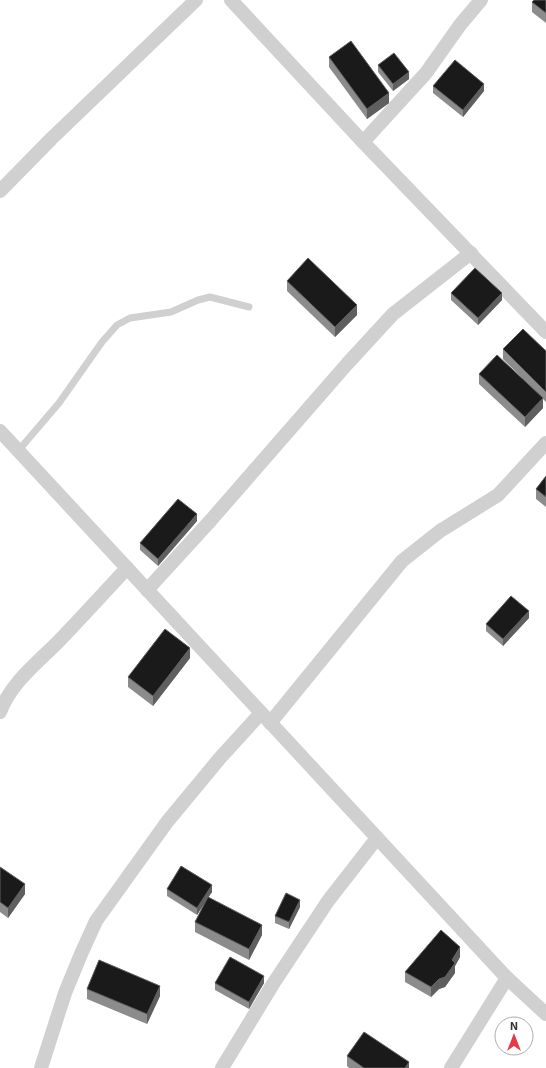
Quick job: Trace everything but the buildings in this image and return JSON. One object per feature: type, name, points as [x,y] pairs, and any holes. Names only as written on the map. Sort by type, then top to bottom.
[{"type":"street","points":[[0,191],[50,139],[196,0]]},
{"type":"street","points":[[231,0],[363,142],[546,332]]},
{"type":"street","points":[[363,142],[426,73],[480,0]]},
{"type":"street","points":[[147,590],[211,520],[347,364],[394,314],[471,253]]},
{"type":"street","points":[[0,433],[507,978],[546,1014]]},
{"type":"street","points":[[41,1068],[65,993],[96,921],[167,822],[220,758],[265,718],[402,561],[440,531],[498,495],[546,443]]},
{"type":"street","points":[[0,712],[2,705],[20,679],[58,642],[127,568]]},
{"type":"street","points":[[222,1068],[273,984],[328,901],[377,838]]},
{"type":"street","points":[[451,1068],[507,978]]},
{"type":"lane","points":[[18,451],[59,403],[102,342],[117,325],[130,318],[171,312],[198,300],[210,297],[249,307]]}]
